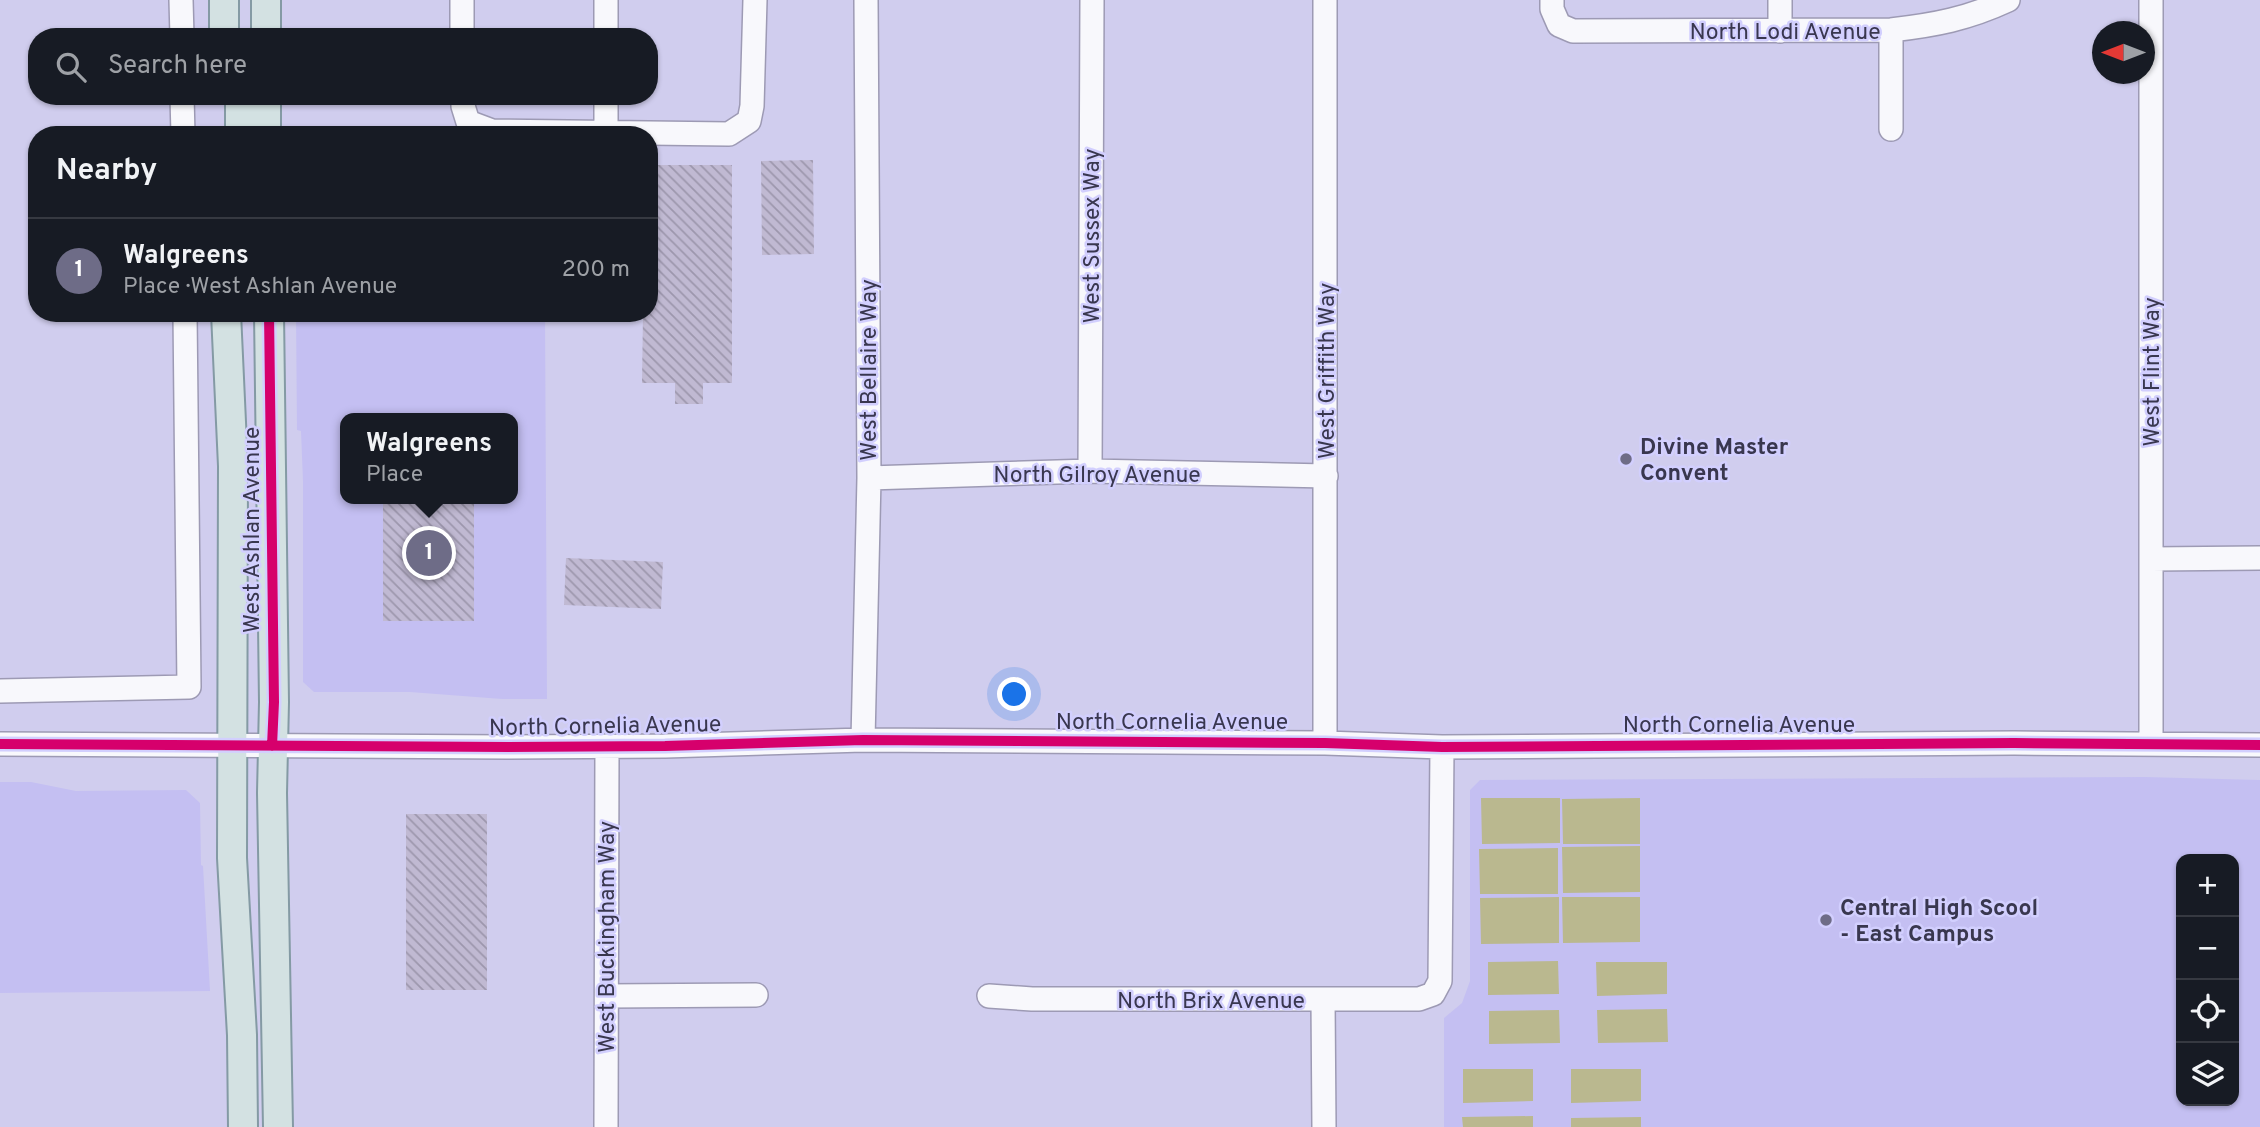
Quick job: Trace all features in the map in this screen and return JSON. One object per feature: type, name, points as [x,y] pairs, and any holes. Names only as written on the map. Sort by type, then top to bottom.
[{"type":"main road","points":[[225,0],[225,28]]},
{"type":"main road","points":[[266,0],[266,28]]},
{"type":"main road","points":[[225,105],[225,126]]},
{"type":"main road","points":[[240,105],[240,126]]},
{"type":"main road","points":[[266,105],[266,126]]},
{"type":"main road","name":"West Ashlan Avenue","points":[[226,322],[233,466],[232,858],[242,1035],[243,1127]]},
{"type":"main road","name":"West Ashlan Avenue","points":[[269,322],[278,1127]]},
{"type":"street","points":[[181,0],[182,28]]},
{"type":"street","points":[[462,0],[462,28]]},
{"type":"street","points":[[606,0],[606,28]]},
{"type":"street","points":[[658,133],[729,134],[748,121],[752,106],[755,0]]},
{"type":"street","name":"West Bellaire Way","points":[[863,740],[869,478],[866,0]]},
{"type":"street","name":"West Sussex Way","points":[[1090,471],[1092,0]]},
{"type":"street","name":"West Griffith Way","points":[[1325,0],[1325,743]]},
{"type":"street","name":"North Lodi Avenue","points":[[1552,0],[1552,9],[1559,24],[1573,31],[1891,30],[1967,18],[2008,0]]},
{"type":"street","points":[[1780,0],[1780,31]]},
{"type":"street","name":"West Flint Way","points":[[2151,0],[2151,744]]},
{"type":"street","points":[[1891,30],[1891,129]]},
{"type":"street","points":[[182,105],[183,126]]},
{"type":"street","points":[[463,105],[468,122],[479,126]]},
{"type":"street","points":[[606,105],[606,126]]},
{"type":"street","points":[[0,691],[189,687],[185,322]]},
{"type":"street","name":"North Gilroy Avenue","points":[[869,478],[1090,471],[1326,476]]},
{"type":"street","points":[[2151,559],[2260,558]]},
{"type":"street","name":"North Cornelia Avenue","points":[[0,744],[665,746],[863,740],[1325,743],[1442,747],[2260,745]]},
{"type":"street","name":"West Buckingham Way","points":[[606,1127],[607,746]]},
{"type":"street","name":"North Brix Avenue","points":[[989,996],[1032,999],[1322,1000],[1419,999],[1433,994],[1440,981],[1442,747]]},
{"type":"street","points":[[607,996],[756,995]]},
{"type":"street","points":[[1322,1000],[1324,1127]]},
{"type":"shaded area","points":[[296,322],[545,322],[547,699],[502,699],[410,692],[314,692],[303,682],[301,431],[297,430]]},
{"type":"shaded area","name":"Central High Scool - East Campus","points":[[2144,777],[2260,780],[2260,1127],[1444,1127],[1444,1018],[1462,1003],[1470,981],[1470,790],[1480,780]]},
{"type":"shaded area","points":[[0,782],[31,782],[76,791],[186,790],[200,803],[201,865],[210,991],[0,993]]},
{"type":"shaded area","points":[[1481,798],[1560,798],[1560,843],[1482,844]]},
{"type":"shaded area","points":[[1640,798],[1640,844],[1563,844],[1562,799]]},
{"type":"shaded area","points":[[1640,846],[1640,892],[1563,893],[1562,847]]},
{"type":"shaded area","points":[[1558,848],[1558,894],[1480,894],[1479,849]]},
{"type":"shaded area","points":[[1559,897],[1559,943],[1481,944],[1480,898]]},
{"type":"shaded area","points":[[1562,897],[1640,897],[1640,942],[1563,943]]},
{"type":"shaded area","points":[[1558,961],[1559,994],[1488,995],[1488,962]]},
{"type":"shaded area","points":[[1596,962],[1667,962],[1667,994],[1597,996]]},
{"type":"shaded area","points":[[1667,1009],[1668,1042],[1598,1043],[1597,1010]]},
{"type":"shaded area","points":[[1559,1010],[1560,1043],[1489,1044],[1489,1011]]},
{"type":"shaded area","points":[[1463,1069],[1533,1069],[1533,1101],[1463,1103]]},
{"type":"shaded area","points":[[1571,1069],[1641,1069],[1641,1101],[1571,1103]]},
{"type":"shaded area","points":[[1533,1116],[1533,1127],[1463,1127],[1462,1117]]},
{"type":"shaded area","points":[[1641,1117],[1641,1127],[1571,1127],[1571,1118]]},
{"type":"building","points":[[813,160],[814,254],[762,255],[761,161]]},
{"type":"building","points":[[658,165],[732,165],[732,383],[703,383],[703,404],[675,404],[675,383],[642,383],[643,322],[658,322]]},
{"type":"building","points":[[383,504],[474,504],[474,621],[383,621]]},
{"type":"building","points":[[566,558],[663,562],[661,609],[564,605]]},
{"type":"building","points":[[406,814],[487,814],[487,990],[406,990]]},
{"type":"cycle path","points":[[269,322],[274,702],[272,746]]},
{"type":"cycle path","points":[[0,744],[508,747],[863,740],[1325,743],[1442,747],[2014,743],[2260,745]]},
{"type":"place","name":"Divine Master Convent","points":[[1626,459]]},
{"type":"place","name":"Walgreens","points":[[429,553]]},
{"type":"place","name":"Central High Scool - East Campus","points":[[1826,920]]}]
